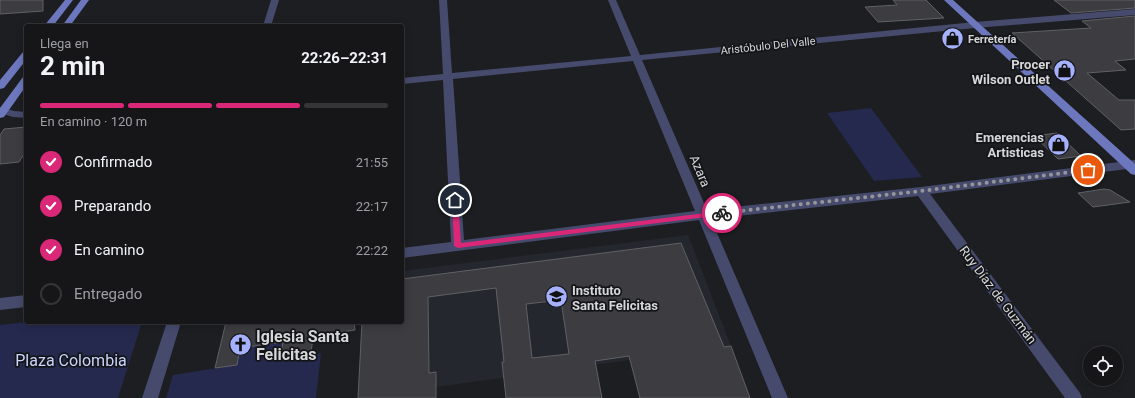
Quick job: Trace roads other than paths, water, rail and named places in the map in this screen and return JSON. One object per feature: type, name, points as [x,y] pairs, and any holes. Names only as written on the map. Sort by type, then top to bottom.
[{"type":"main road","points":[[50,24],[69,0]]},
{"type":"main road","points":[[67,24],[85,0]]},
{"type":"main road","points":[[948,0],[1133,166]]},
{"type":"main road","points":[[0,86],[24,56]]},
{"type":"main road","points":[[1,112],[24,82]]},
{"type":"street","points":[[268,24],[275,0]]},
{"type":"street","points":[[443,0],[458,246]]},
{"type":"street","name":"Azara","points":[[612,0],[780,398]]},
{"type":"street","name":"Aristóbulo Del Valle","points":[[404,81],[975,25],[1135,12]]},
{"type":"street","points":[[1,112],[24,115]]},
{"type":"street","points":[[404,253],[704,215],[1133,166]]},
{"type":"street","name":"Ruy Díaz de Guzmán","points":[[921,191],[1074,398]]},
{"type":"street","points":[[0,304],[24,301]]},
{"type":"street","points":[[150,398],[173,324]]},
{"type":"place","name":"Ferretería","points":[[953,39]]},
{"type":"place","name":"Procer Wilson Outlet","points":[[1065,71]]},
{"type":"place","name":"Emerencias Artisticas","points":[[1059,144]]},
{"type":"place","name":"Instituto Santa Felicitas","points":[[557,297]]},
{"type":"place","name":"Iglesia Santa Felicitas","points":[[241,345]]},
{"type":"park label","name":"Plaza Colombia","points":[[71,360]]}]
